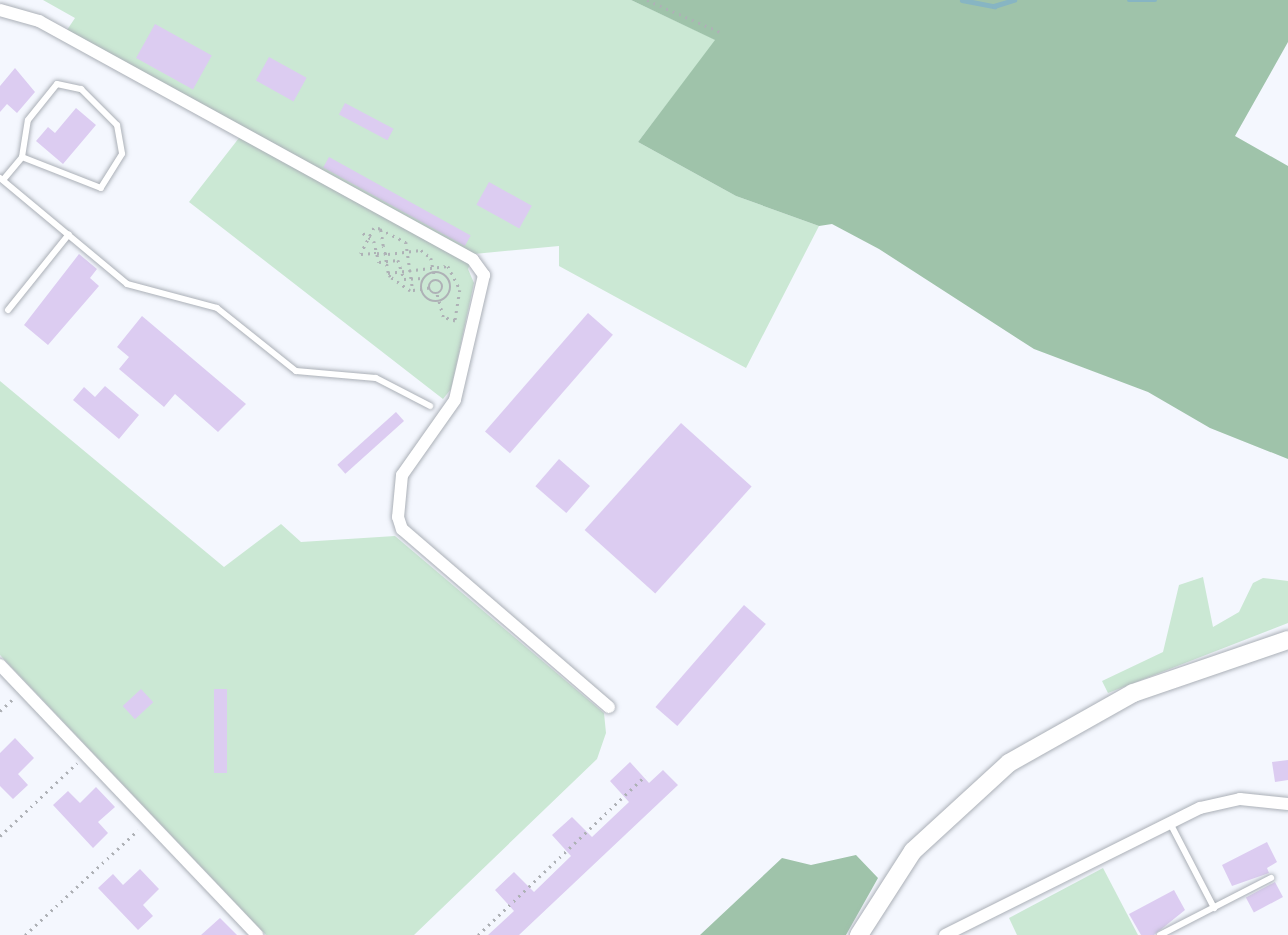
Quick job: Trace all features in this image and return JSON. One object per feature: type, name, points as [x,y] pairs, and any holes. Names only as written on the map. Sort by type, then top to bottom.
[{"type":"street","points":[[0,10],[39,21],[473,260],[484,275],[455,400],[402,475],[398,517],[402,529],[609,707]]},
{"type":"street","points":[[859,935],[914,851],[973,791],[1028,749],[1133,693],[1288,640]]},
{"type":"street","points":[[0,665],[257,935]]},
{"type":"street","points":[[946,935],[1170,822],[1240,799],[1288,804]]},
{"type":"lane","points":[[22,157],[101,188],[122,154],[117,125],[81,89],[57,84],[28,120],[22,157],[2,179],[127,284],[217,308],[296,371],[376,377],[430,406]]},
{"type":"lane","points":[[8,310],[69,234]]},
{"type":"lane","points":[[1170,822],[1214,908]]},
{"type":"lane","points":[[1160,935],[1271,878]]},
{"type":"path","points":[[647,0],[720,32]]},
{"type":"path","points":[[380,229],[368,237],[360,253],[385,254],[407,250],[425,252],[435,279],[443,285],[458,282]]},
{"type":"path","points":[[380,229],[403,239],[413,291]]},
{"type":"path","points":[[380,229],[388,274],[413,291],[429,288],[437,294],[443,317],[454,321],[458,282],[448,266],[432,266],[388,274]]},
{"type":"path","points":[[363,233],[377,253],[379,262],[400,261],[402,271],[412,279],[445,274],[452,284]]},
{"type":"path","points":[[423,278],[422,289],[427,300],[439,303]]},
{"type":"path","points":[[429,288],[435,279]]},
{"type":"path","points":[[439,303],[452,284]]},
{"type":"path","points":[[437,294],[443,285]]},
{"type":"path","points":[[0,711],[23,690]]},
{"type":"path","points":[[0,836],[84,756]]},
{"type":"path","points":[[478,935],[645,776]]},
{"type":"path","points":[[25,935],[148,820]]},
{"type":"green space","points":[[43,0],[631,0],[716,40],[638,142],[736,196],[819,226],[746,368],[559,266],[559,246],[474,254],[468,269],[474,283],[451,389],[443,399],[189,202],[246,129],[67,30],[75,18]]},
{"type":"green space","points":[[631,0],[1288,0],[1288,42],[1235,136],[1288,166],[1288,459],[1210,428],[1148,392],[1034,349],[879,249],[832,224],[819,226],[736,196],[638,142],[715,40]]},
{"type":"green space","points":[[0,381],[224,567],[281,524],[301,542],[395,536],[604,713],[606,733],[597,759],[414,935],[266,935],[0,655]]},
{"type":"green space","points":[[1203,577],[1213,627],[1239,612],[1253,583],[1263,578],[1288,581],[1288,623],[1108,693],[1102,681],[1163,652],[1179,585]]},
{"type":"green space","points":[[856,855],[878,878],[846,935],[700,935],[782,858],[811,865]]},
{"type":"green space","points":[[1103,868],[1138,935],[1017,935],[1009,918]]},
{"type":"building","points":[[155,24],[212,56],[193,90],[136,58]]},
{"type":"building","points":[[269,57],[307,78],[294,101],[256,81]]},
{"type":"building","points":[[15,68],[35,92],[17,113],[7,104],[0,112],[0,86]]},
{"type":"building","points":[[345,103],[394,129],[387,140],[339,114]]},
{"type":"building","points":[[76,108],[96,125],[63,164],[36,141],[48,127],[55,133]]},
{"type":"building","points":[[329,157],[471,236],[465,246],[323,167]]},
{"type":"building","points":[[489,182],[532,206],[519,228],[476,205]]},
{"type":"building","points":[[79,254],[97,269],[90,278],[99,286],[48,345],[24,325]]},
{"type":"building","points":[[588,313],[613,335],[510,453],[485,431]]},
{"type":"building","points":[[142,316],[246,404],[218,432],[175,394],[164,407],[119,369],[129,357],[117,347]]},
{"type":"building","points":[[105,386],[139,415],[119,439],[73,400],[84,387],[95,397]]},
{"type":"building","points":[[396,412],[404,421],[345,474],[337,465]]},
{"type":"building","points":[[681,423],[752,487],[655,594],[585,530]]},
{"type":"building","points":[[559,459],[590,486],[566,513],[535,486]]},
{"type":"building","points":[[744,605],[766,624],[677,726],[655,707]]},
{"type":"building","points":[[141,689],[153,702],[135,719],[123,706]]},
{"type":"building","points":[[214,689],[227,689],[227,773],[214,773]]},
{"type":"building","points":[[15,738],[34,758],[18,774],[28,785],[13,799],[0,786],[0,753]]},
{"type":"building","points":[[1288,760],[1288,780],[1275,782],[1272,762]]},
{"type":"building","points":[[630,762],[649,783],[663,770],[678,785],[519,935],[488,935],[514,911],[495,890],[514,872],[534,892],[571,856],[552,835],[572,817],[592,837],[629,802],[610,781]]},
{"type":"building","points":[[96,787],[115,807],[98,822],[108,833],[93,848],[53,805],[68,791],[80,803]]},
{"type":"building","points":[[1267,842],[1277,862],[1267,868],[1269,873],[1232,886],[1222,865]]},
{"type":"building","points":[[140,869],[159,889],[143,905],[153,916],[138,930],[98,888],[113,874],[123,885]]},
{"type":"building","points":[[1275,882],[1283,897],[1254,913],[1246,897]]},
{"type":"building","points":[[1174,890],[1185,910],[1154,935],[1141,935],[1129,914]]},
{"type":"building","points":[[220,918],[237,935],[201,935]]},
{"type":"waterway","points":[[962,0],[994,6],[1014,0]]},
{"type":"waterway","points":[[1129,0],[1155,0]]}]
